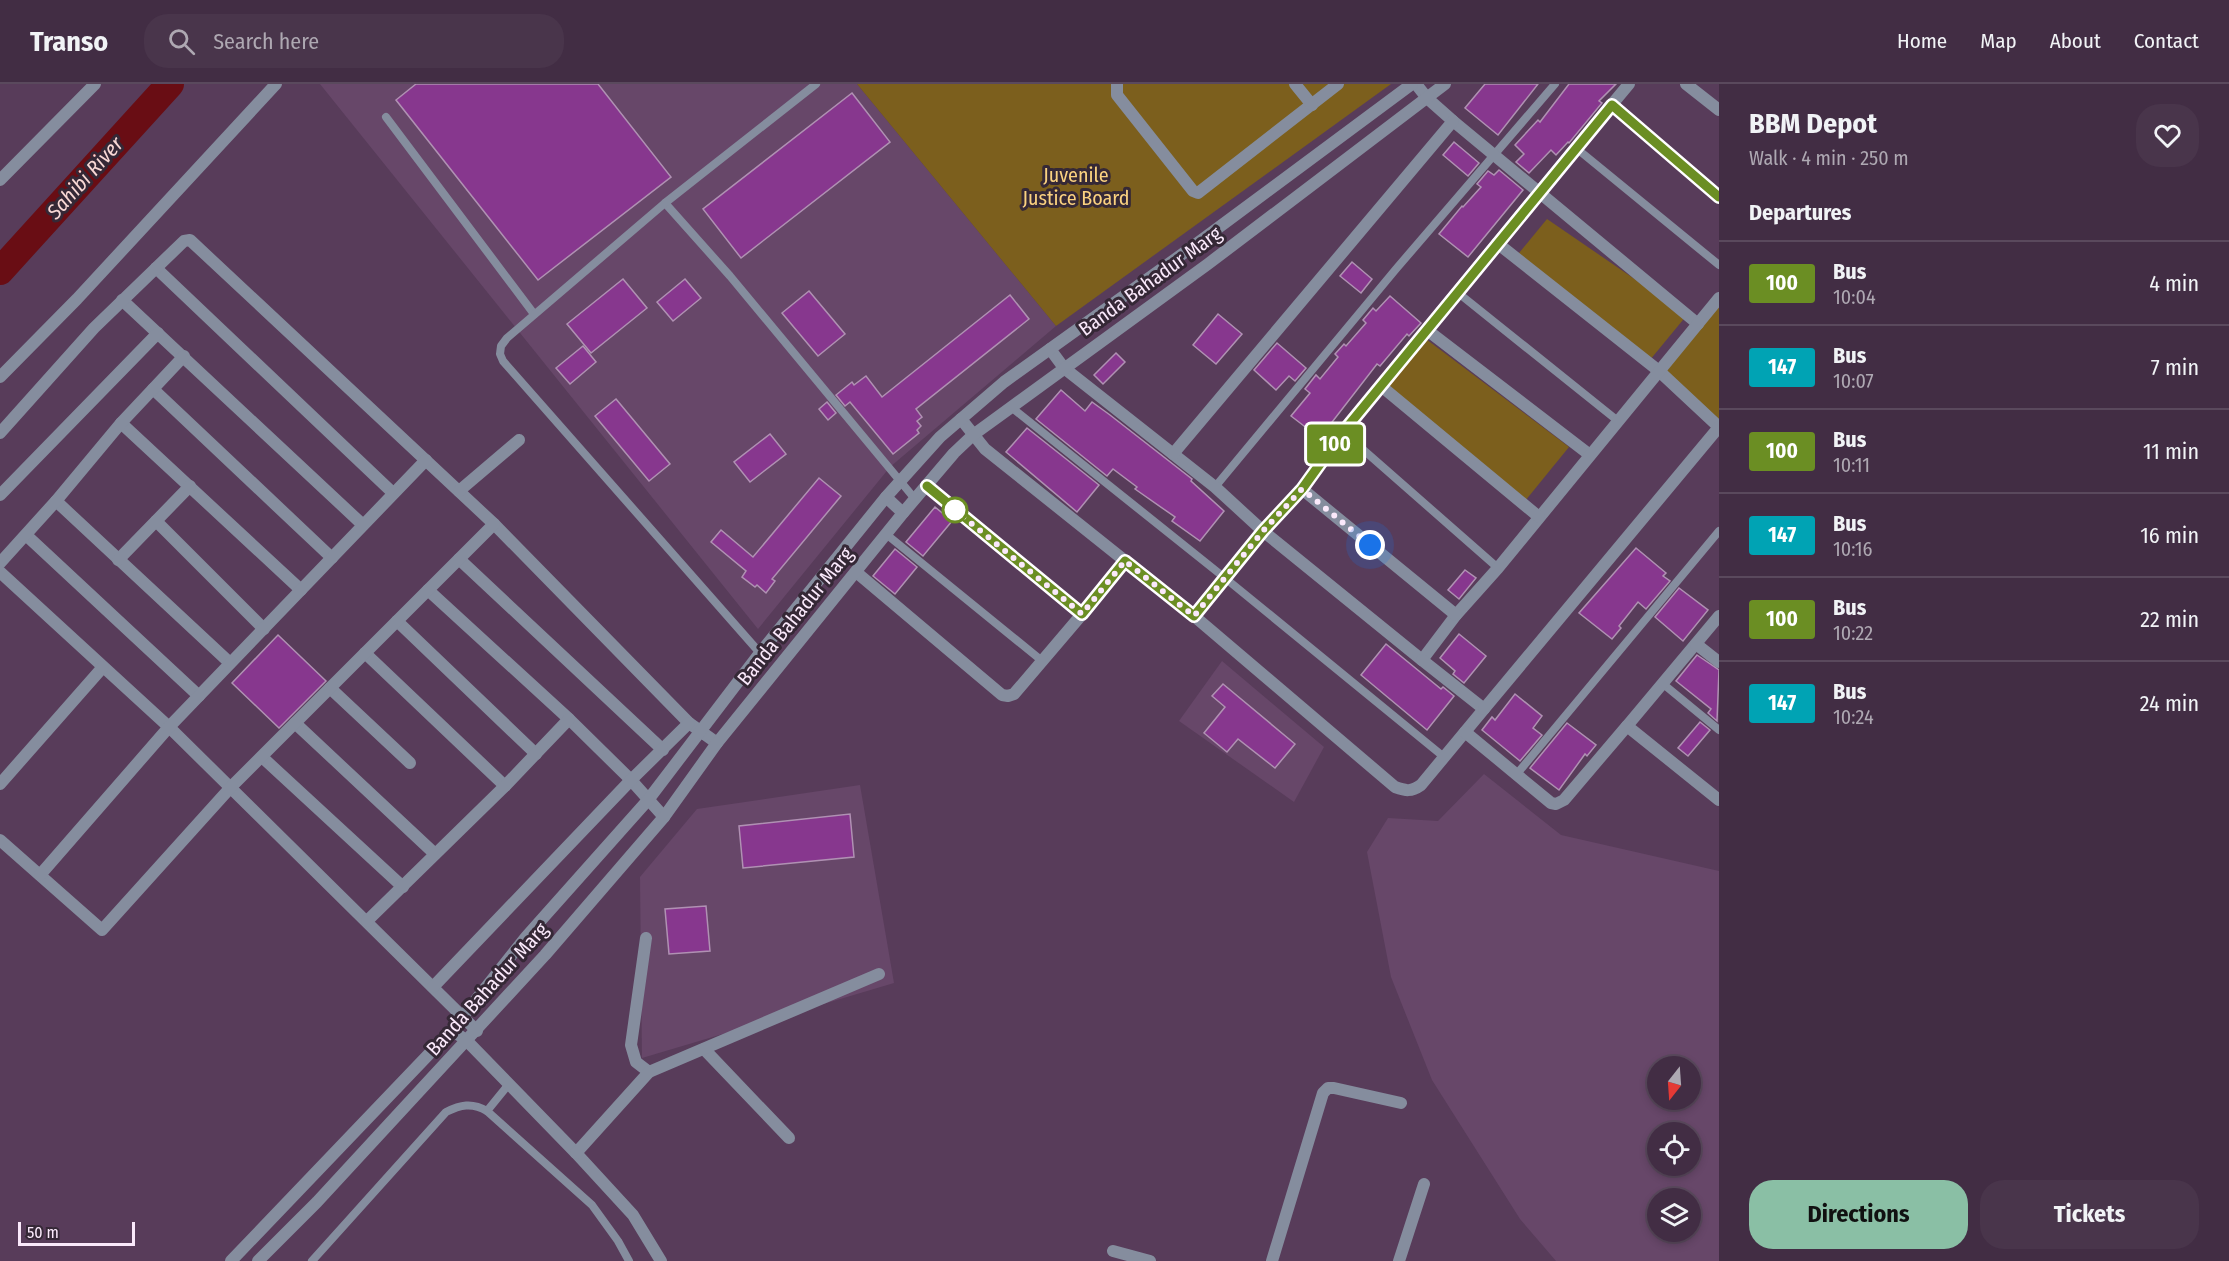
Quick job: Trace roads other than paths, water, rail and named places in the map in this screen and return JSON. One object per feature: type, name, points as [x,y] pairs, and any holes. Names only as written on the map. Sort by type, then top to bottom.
[{"type":"street","points":[[0,180],[95,84]]},
{"type":"street","points":[[0,377],[77,299],[276,84]]},
{"type":"street","points":[[1117,84],[1117,95],[1193,191],[1198,193],[1338,84]]},
{"type":"street","points":[[1295,84],[1312,105]]},
{"type":"street","points":[[1414,84],[1453,121],[1698,324]]},
{"type":"street","name":"Banda Bahadur Marg","points":[[231,1261],[452,1030],[526,937],[648,800],[695,727],[760,653],[886,496],[940,437],[1004,382],[1414,84]]},
{"type":"street","name":"Banda Bahadur Marg","points":[[258,1261],[317,1202],[477,1031],[664,817],[717,743],[954,453],[973,435],[1208,264],[1445,84]]},
{"type":"street","points":[[1194,616],[1263,531],[1302,489],[1343,432],[1629,84]]},
{"type":"street","points":[[1686,84],[1719,110]]},
{"type":"street","points":[[1612,105],[1719,197]]},
{"type":"street","points":[[1173,454],[1453,121]]},
{"type":"street","points":[[0,433],[94,327],[187,239],[193,242],[426,459],[494,524],[695,727],[717,743]]},
{"type":"street","points":[[961,419],[985,449],[1194,616],[1395,787],[1406,791],[1414,790],[1421,785],[1719,427],[1659,371],[1497,243]]},
{"type":"street","points":[[156,268],[393,493]]},
{"type":"street","points":[[1422,660],[1456,615],[1498,568],[1719,298]]},
{"type":"street","points":[[123,300],[363,525]]},
{"type":"street","points":[[1427,330],[1590,455]]},
{"type":"street","points":[[0,495],[158,333]]},
{"type":"street","points":[[1050,350],[1064,368],[1215,487],[1263,531],[1484,709]]},
{"type":"street","points":[[0,563],[56,501],[121,423],[184,356]]},
{"type":"street","points":[[1381,386],[1539,517]]},
{"type":"street","points":[[153,389],[332,558]]},
{"type":"street","points":[[121,423],[301,590]]},
{"type":"street","points":[[459,491],[519,440]]},
{"type":"street","points":[[40,875],[169,727],[426,459]]},
{"type":"street","points":[[118,560],[190,486]]},
{"type":"street","points":[[927,486],[1082,614]]},
{"type":"street","points":[[1302,489],[1456,615]]},
{"type":"street","points":[[886,496],[903,513]]},
{"type":"street","points":[[56,501],[230,663]]},
{"type":"street","points":[[156,521],[264,628]]},
{"type":"street","points":[[0,840],[102,930],[231,787],[494,524]]},
{"type":"street","points":[[26,535],[199,696]]},
{"type":"street","points":[[459,559],[663,750]]},
{"type":"street","points":[[856,572],[1002,695],[1008,696],[1014,694],[1125,561]]},
{"type":"street","points":[[0,572],[169,727],[477,1031]]},
{"type":"street","points":[[428,590],[569,718],[631,780],[664,817]]},
{"type":"street","points":[[1465,732],[1551,803],[1559,803],[1719,616]]},
{"type":"street","points":[[397,621],[536,754]]},
{"type":"street","points":[[1696,644],[1719,662]]},
{"type":"street","points":[[364,653],[505,786]]},
{"type":"street","points":[[2,777],[103,667]]},
{"type":"street","points":[[330,688],[410,763]]},
{"type":"street","points":[[367,921],[505,786],[569,718]]},
{"type":"street","points":[[295,723],[435,854]]},
{"type":"street","points":[[1627,726],[1719,800]]},
{"type":"street","points":[[433,987],[631,780],[663,750],[695,727]]},
{"type":"street","points":[[262,756],[403,887]]},
{"type":"street","points":[[646,938],[631,1045],[636,1062],[649,1072]]},
{"type":"street","points":[[576,1153],[649,1072],[879,974]]},
{"type":"street","points":[[452,1030],[467,1041],[633,1215],[661,1261]]},
{"type":"street","points":[[704,1049],[789,1138]]},
{"type":"street","points":[[1272,1261],[1323,1093],[1328,1088],[1334,1088],[1401,1102]]},
{"type":"street","points":[[1399,1261],[1425,1184]]},
{"type":"street","points":[[1113,1251],[1150,1261]]},
{"type":"lane","points":[[760,653],[502,361],[500,354],[501,346],[507,338],[534,314],[665,203],[816,84]]},
{"type":"lane","points":[[1215,487],[1396,269],[1555,84]]},
{"type":"lane","points":[[386,117],[534,314]]},
{"type":"lane","points":[[1576,148],[1719,265]]},
{"type":"lane","points":[[665,203],[730,276],[915,499]]},
{"type":"lane","points":[[1457,292],[1618,421]]},
{"type":"lane","points":[[1011,407],[1444,757]]},
{"type":"lane","points":[[1343,432],[1498,568]]},
{"type":"lane","points":[[1516,775],[1719,531]]},
{"type":"lane","points":[[886,534],[1041,660]]},
{"type":"lane","points":[[1662,683],[1719,730]]},
{"type":"lane","points":[[487,1110],[509,1084]]},
{"type":"lane","points":[[312,1261],[446,1112],[466,1104],[487,1110],[592,1205],[618,1241],[629,1261]]},
{"type":"waterway","name":"Sahibi River","points":[[0,271],[170,84]]},
{"type":"park label","name":"Juvenile Justice Board","points":[[1076,186]]}]
